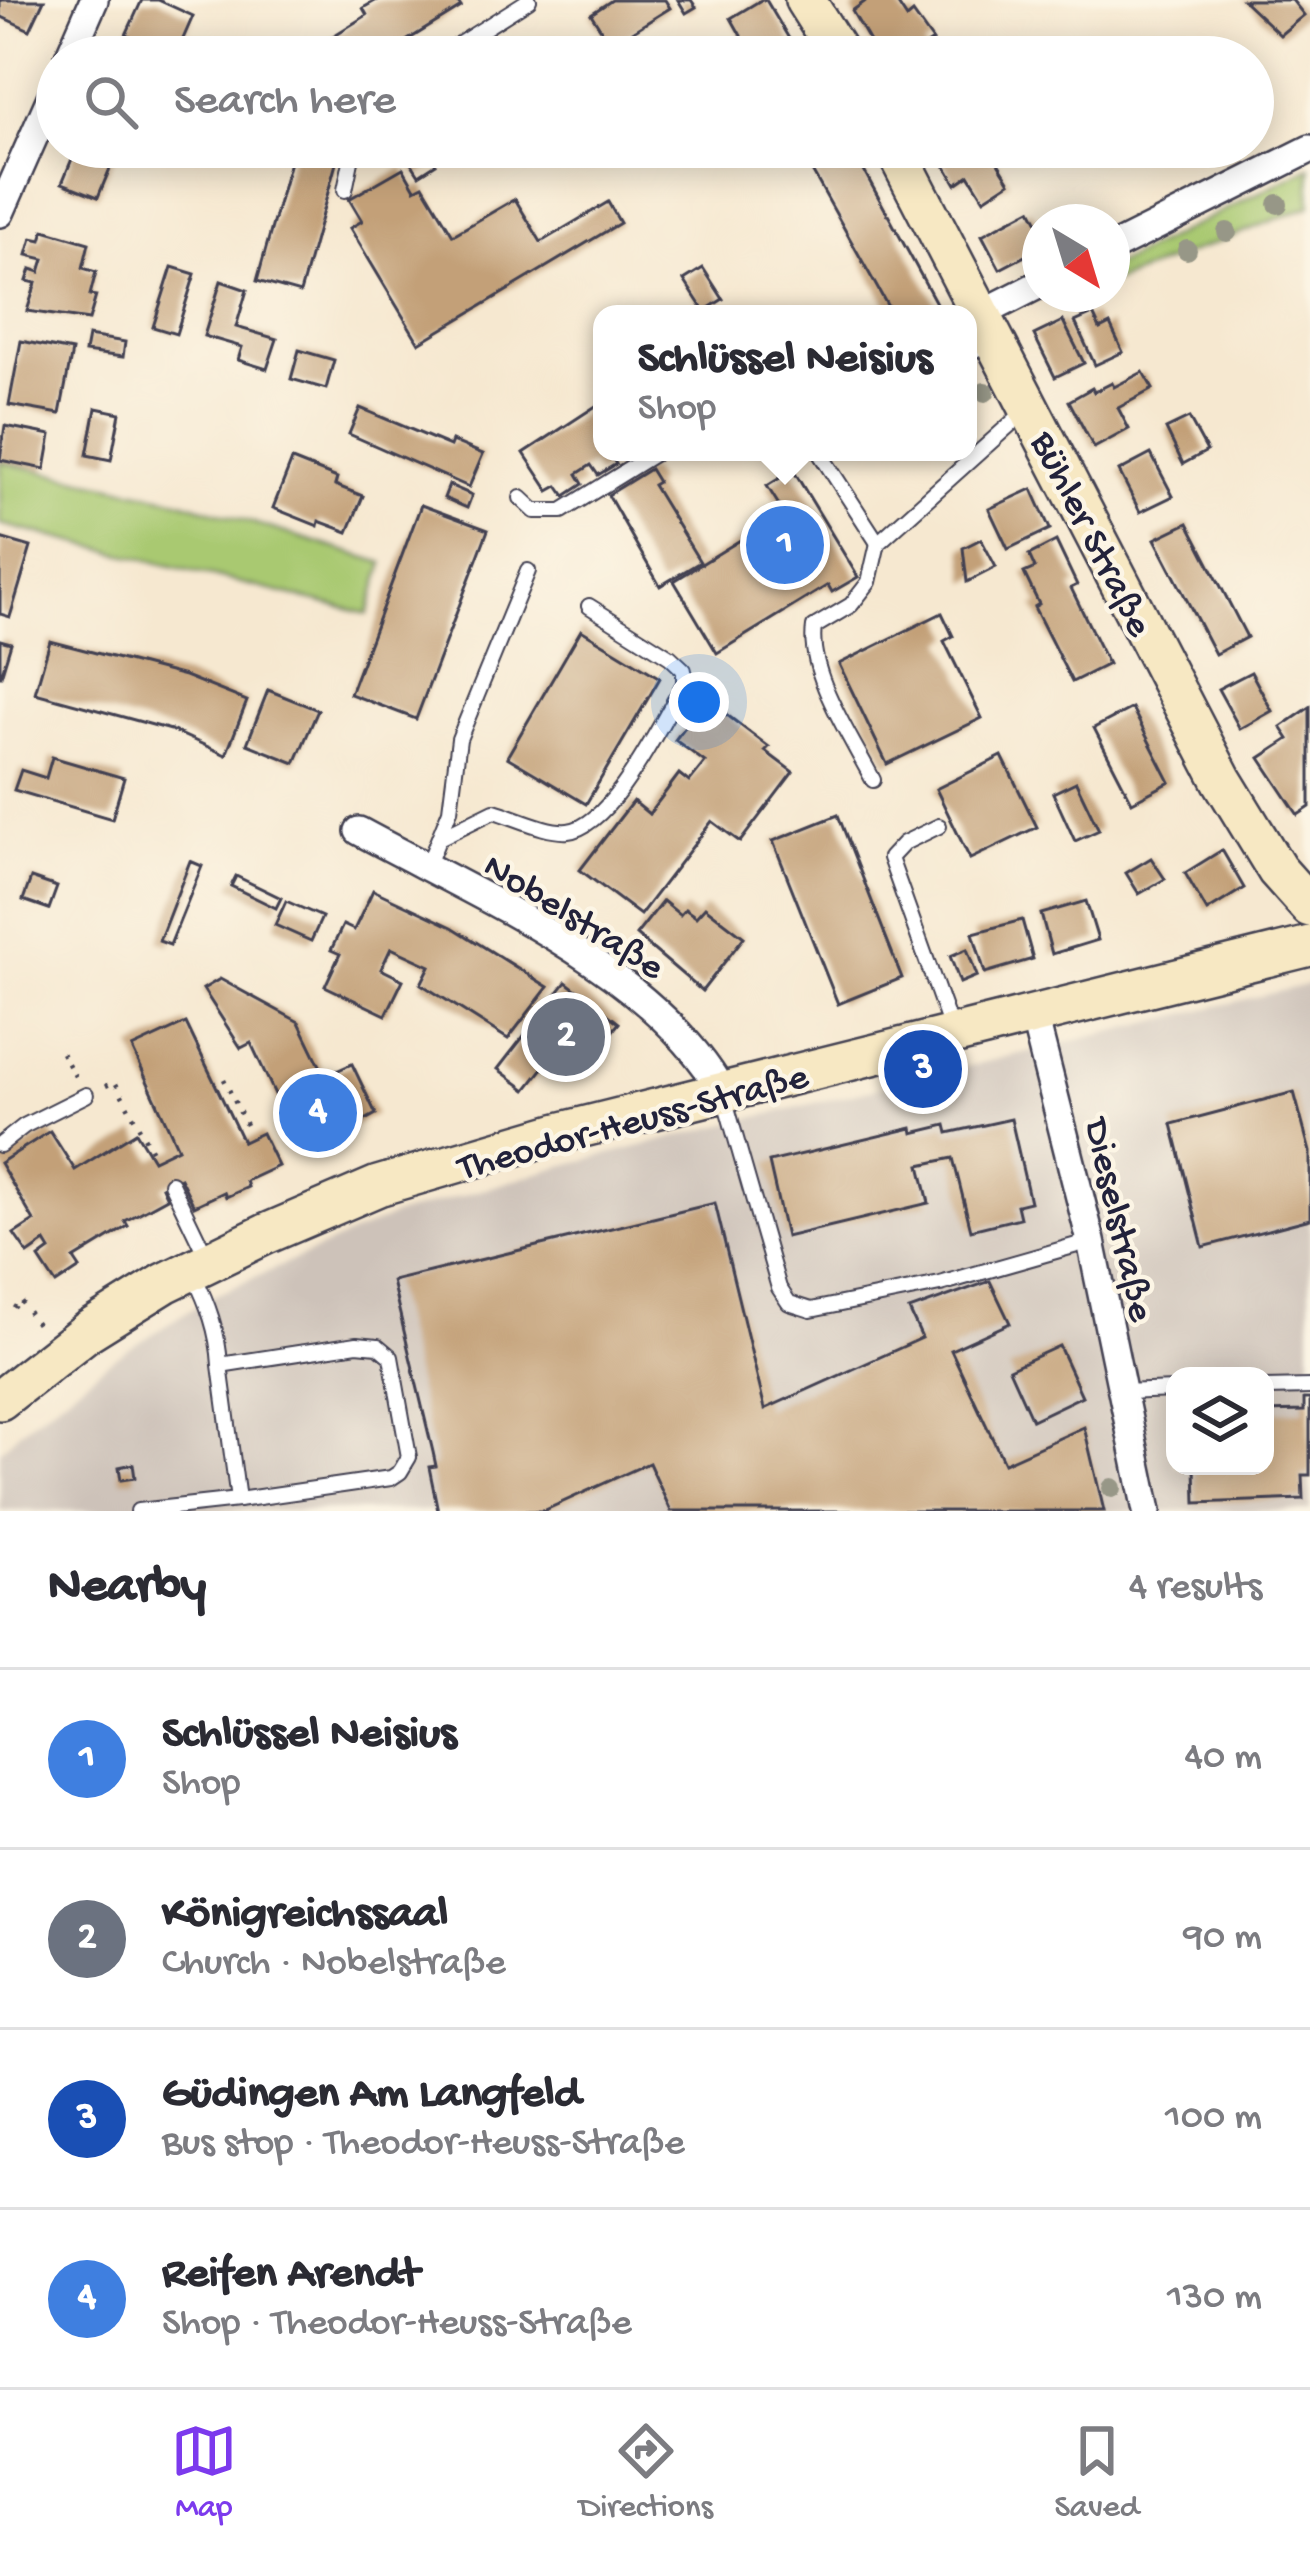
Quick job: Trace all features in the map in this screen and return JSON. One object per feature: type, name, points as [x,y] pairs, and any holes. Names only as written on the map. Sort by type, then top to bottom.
[{"type":"street","points":[[78,36],[94,0]]},
{"type":"street","points":[[805,0],[828,36]]},
{"type":"street","points":[[0,213],[36,131]]},
{"type":"street","points":[[1274,166],[1310,148]]},
{"type":"street","name":"Bühler Straße","points":[[904,168],[967,305]]},
{"type":"street","points":[[1130,239],[1270,168]]},
{"type":"street","points":[[981,335],[1022,300]]},
{"type":"street","name":"Bühler Straße","points":[[981,335],[1031,406],[1222,780],[1277,870],[1310,907]]},
{"type":"street","name":"Nobelstraße","points":[[359,831],[577,951],[663,1015],[705,1060],[723,1093]]},
{"type":"street","name":"Theodor-Heuss-Straße","points":[[0,1400],[112,1315],[199,1265],[379,1186],[555,1134],[1310,946]]},
{"type":"street","name":"Dieselstraße","points":[[1034,1016],[1090,1241],[1147,1511]]},
{"type":"lane","points":[[473,36],[529,0]]},
{"type":"lane","points":[[345,190],[350,168]]},
{"type":"lane","points":[[977,454],[1031,406]]},
{"type":"lane","points":[[521,498],[536,512],[562,511],[643,461]]},
{"type":"lane","points":[[825,461],[878,543]]},
{"type":"lane","points":[[872,780],[821,676],[811,645],[814,627],[851,604],[869,582],[878,543],[970,461]]},
{"type":"lane","points":[[427,868],[450,810],[459,739],[528,571]]},
{"type":"lane","points":[[441,837],[494,811],[565,832],[591,824],[611,802],[684,684],[684,670],[589,606]]},
{"type":"lane","points":[[939,826],[904,843],[890,858],[954,1036]]},
{"type":"lane","points":[[723,1093],[778,1288],[789,1303],[811,1310],[940,1284],[1090,1241]]},
{"type":"lane","points":[[0,1145],[86,1094]]},
{"type":"lane","points":[[171,1183],[212,1310],[238,1500]]},
{"type":"lane","points":[[139,1511],[391,1478],[409,1457],[391,1357],[378,1346],[357,1344],[220,1365]]},
{"type":"lane","points":[[1274,1388],[1310,1387]]},
{"type":"lane","points":[[1122,1392],[1166,1390]]},
{"type":"path","points":[[62,1053],[86,1094],[115,1082],[156,1159]]},
{"type":"path","points":[[224,1079],[246,1125]]},
{"type":"path","points":[[14,1308],[20,1300],[57,1354]]},
{"type":"shaded area","points":[[1310,984],[1310,1511],[0,1511],[0,1451],[107,1363],[209,1298],[393,1216],[562,1166]]},
{"type":"green space","points":[[1310,167],[1310,206],[1130,276],[1130,258]]},
{"type":"green space","points":[[0,462],[178,500],[384,563],[368,614],[0,524]]},
{"type":"building","points":[[0,0],[44,0],[30,30],[0,16]]},
{"type":"building","points":[[142,0],[158,0],[193,16],[184,36],[126,35]]},
{"type":"building","points":[[377,0],[463,0],[458,3],[461,7],[414,36],[333,36],[367,15],[363,8]]},
{"type":"building","points":[[612,0],[665,0],[670,8],[625,36],[605,36],[591,14]]},
{"type":"building","points":[[678,0],[691,0],[696,7],[686,13]]},
{"type":"building","points":[[766,0],[787,36],[741,36],[731,18]]},
{"type":"building","points":[[867,0],[895,0],[907,18],[913,13],[929,36],[867,36],[852,11]]},
{"type":"building","points":[[1243,0],[1292,0],[1304,15],[1280,35]]},
{"type":"building","points":[[68,168],[110,168],[98,197],[62,183]]},
{"type":"building","points":[[288,168],[335,168],[300,293],[257,281]]},
{"type":"building","points":[[403,168],[415,189],[423,185],[453,235],[515,199],[541,242],[608,202],[620,223],[419,343],[350,228],[362,221],[349,199]]},
{"type":"building","points":[[810,168],[862,168],[937,305],[887,305]]},
{"type":"building","points":[[946,168],[1001,168],[1010,182],[984,199],[969,175],[956,184]]},
{"type":"building","points":[[1022,214],[1022,257],[1000,269],[982,235]]},
{"type":"building","points":[[44,230],[89,243],[83,268],[96,272],[90,295],[96,296],[89,320],[27,311],[36,283],[27,281],[31,269],[40,272],[44,259],[27,255],[32,238],[41,240]]},
{"type":"building","points":[[172,267],[195,274],[176,334],[153,327]]},
{"type":"building","points":[[703,268],[723,299],[700,305],[684,280]]},
{"type":"building","points":[[221,281],[247,290],[236,327],[277,339],[267,369],[238,360],[242,347],[204,336]]},
{"type":"building","points":[[1093,314],[1100,329],[1110,324],[1123,352],[1095,365],[1075,322]]},
{"type":"building","points":[[1063,321],[1084,363],[1055,377],[1034,335]]},
{"type":"building","points":[[88,336],[125,342],[123,357],[85,352]]},
{"type":"building","points":[[21,341],[72,351],[60,414],[9,405]]},
{"type":"building","points":[[299,350],[334,360],[326,389],[291,379]]},
{"type":"building","points":[[1143,372],[1153,389],[1118,408],[1129,429],[1094,448],[1069,401],[1092,388],[1094,392],[1112,383],[1114,387]]},
{"type":"building","points":[[96,408],[120,413],[111,460],[87,455]]},
{"type":"building","points":[[360,408],[450,446],[452,441],[483,454],[469,487],[349,434]]},
{"type":"building","points":[[593,408],[593,461],[616,464],[598,475],[591,465],[577,474],[583,484],[565,496],[558,486],[549,491],[524,453]]},
{"type":"building","points":[[1189,418],[1207,451],[1183,464],[1166,429]]},
{"type":"building","points":[[5,426],[51,435],[45,469],[0,460]]},
{"type":"building","points":[[1151,454],[1173,496],[1140,512],[1119,471]]},
{"type":"building","points":[[292,460],[337,478],[335,485],[363,496],[348,532],[273,508]]},
{"type":"building","points":[[650,469],[658,482],[653,485],[700,562],[660,586],[608,495]]},
{"type":"building","points":[[793,470],[858,577],[832,592],[828,585],[717,653],[674,581],[784,513],[767,486]]},
{"type":"building","points":[[449,485],[472,495],[467,508],[444,498]]},
{"type":"building","points":[[1032,489],[1050,529],[1008,549],[989,509]]},
{"type":"building","points":[[421,505],[488,530],[416,719],[350,694]]},
{"type":"building","points":[[1188,523],[1247,637],[1215,654],[1155,539]]},
{"type":"building","points":[[0,538],[31,547],[10,617],[0,614]]},
{"type":"building","points":[[981,539],[996,567],[967,582],[963,548]]},
{"type":"building","points":[[1056,541],[1077,585],[1071,588],[1108,664],[1072,682],[1034,607],[1039,604],[1024,573],[1035,568],[1029,555]]},
{"type":"building","points":[[942,613],[953,636],[944,641],[982,718],[887,764],[839,664]]},
{"type":"building","points":[[581,630],[660,678],[586,804],[507,757]]},
{"type":"building","points":[[0,640],[11,643],[1,676],[0,676]]},
{"type":"building","points":[[50,641],[185,676],[247,701],[226,755],[171,730],[35,693]]},
{"type":"building","points":[[1251,672],[1272,711],[1240,729],[1218,689]]},
{"type":"building","points":[[268,690],[318,710],[295,763],[247,744]]},
{"type":"building","points":[[706,699],[769,747],[765,751],[793,772],[740,842],[712,821],[640,915],[580,870],[633,801],[649,814],[679,774],[689,782],[705,762],[675,740]]},
{"type":"building","points":[[1310,707],[1310,807],[1298,815],[1260,758],[1289,739],[1281,727]]},
{"type":"building","points":[[1132,708],[1170,782],[1132,802],[1094,728]]},
{"type":"building","points":[[1002,756],[1037,827],[970,859],[936,789]]},
{"type":"building","points":[[52,757],[124,778],[112,819],[14,790],[21,770],[46,778]]},
{"type":"building","points":[[1076,782],[1099,830],[1075,841],[1053,793]]},
{"type":"building","points":[[838,815],[902,978],[838,1004],[773,841]]},
{"type":"building","points":[[1222,850],[1244,888],[1207,911],[1185,873]]},
{"type":"building","points":[[1151,858],[1165,879],[1139,894],[1126,873]]},
{"type":"building","points":[[190,861],[202,866],[170,945],[159,941]]},
{"type":"building","points":[[236,876],[281,898],[276,908],[231,886]]},
{"type":"building","points":[[31,878],[57,887],[49,909],[23,900]]},
{"type":"building","points":[[373,890],[452,927],[548,987],[508,1039],[421,984],[430,966],[391,948],[381,969],[403,980],[386,1015],[325,986],[340,954],[331,950],[343,925],[354,930]]},
{"type":"building","points":[[286,901],[322,917],[311,941],[275,925]]},
{"type":"building","points":[[663,901],[680,915],[685,909],[696,917],[705,907],[744,937],[702,991],[636,935]]},
{"type":"building","points":[[1086,901],[1098,940],[1052,954],[1041,914]]},
{"type":"building","points":[[1022,920],[1033,959],[985,973],[973,933]]},
{"type":"building","points":[[967,949],[977,976],[960,983],[950,956]]},
{"type":"building","points":[[220,979],[299,1022],[325,1076],[352,1064],[376,1114],[303,1154],[251,1043],[241,1048],[203,989]]},
{"type":"building","points":[[566,982],[619,1023],[582,1070],[557,1050],[526,1090],[498,1069]]},
{"type":"building","points":[[186,1023],[243,1142],[262,1133],[278,1166],[246,1181],[248,1187],[194,1206],[180,1178],[162,1187],[167,1198],[125,1221],[128,1226],[74,1259],[80,1268],[56,1284],[39,1258],[50,1250],[45,1242],[28,1254],[14,1234],[34,1221],[0,1163],[50,1131],[75,1170],[136,1132],[153,1160],[178,1148],[132,1048]]},
{"type":"building","points":[[1294,1092],[1310,1152],[1310,1219],[1203,1247],[1172,1124]]},
{"type":"building","points":[[1011,1119],[1030,1202],[1017,1205],[1020,1218],[971,1230],[953,1158],[920,1165],[929,1203],[786,1237],[769,1162],[912,1128],[913,1133],[946,1125],[948,1133]]},
{"type":"building","points":[[715,1203],[765,1409],[922,1338],[909,1310],[990,1281],[1010,1323],[951,1350],[1004,1463],[1084,1427],[1104,1511],[671,1511],[649,1463],[543,1511],[438,1511],[429,1467],[436,1466],[392,1281]]},
{"type":"building","points":[[1059,1346],[1082,1396],[1032,1420],[1009,1369]]},
{"type":"building","points":[[1304,1399],[1310,1399],[1310,1475],[1302,1475],[1303,1499],[1196,1503],[1195,1475],[1274,1475],[1274,1412],[1304,1411]]},
{"type":"building","points":[[133,1464],[135,1478],[121,1480],[119,1467]]},
{"type":"place","name":"Schlüssel Neisius","points":[[785,545]]},
{"type":"place","name":"Königreichssaal","points":[[566,1037]]},
{"type":"place","name":"Güdingen Am Langfeld","points":[[923,1069]]},
{"type":"place","name":"Reifen Arendt","points":[[318,1113]]}]
